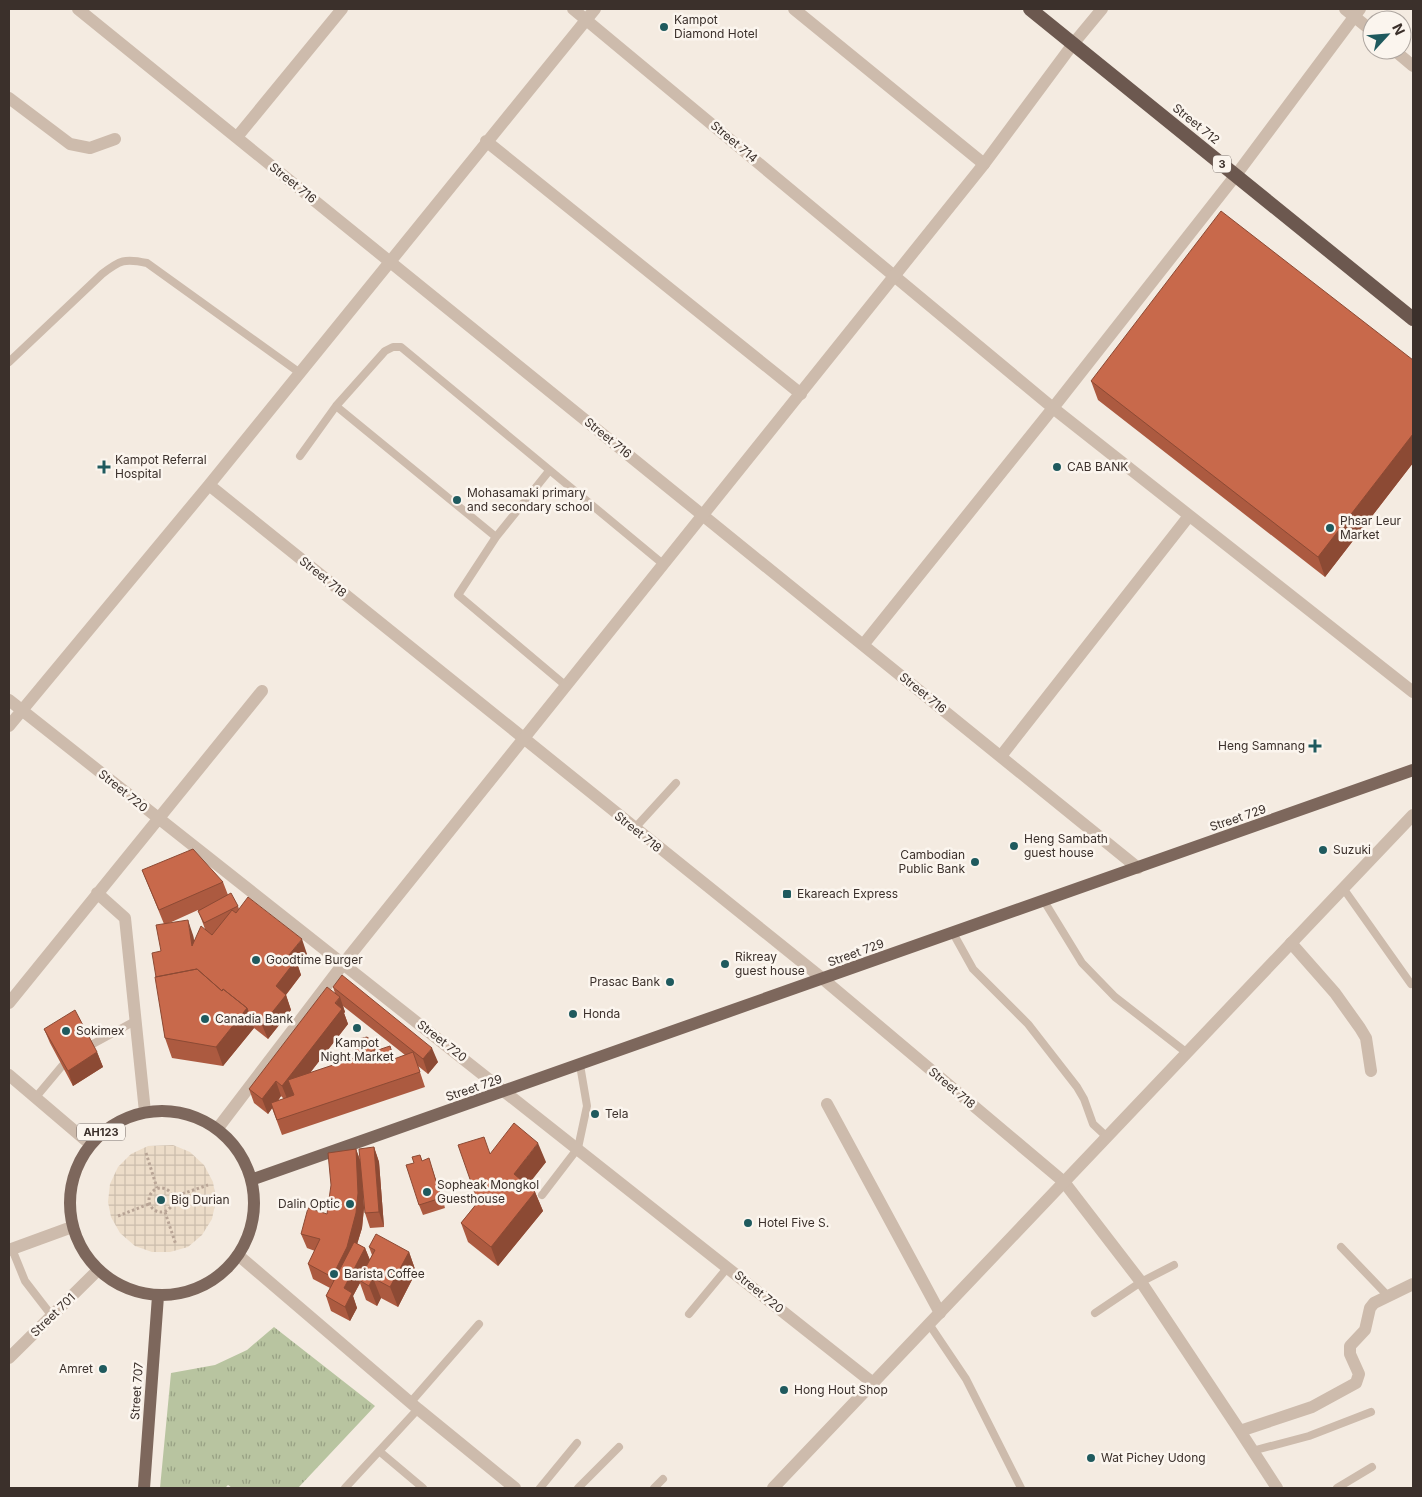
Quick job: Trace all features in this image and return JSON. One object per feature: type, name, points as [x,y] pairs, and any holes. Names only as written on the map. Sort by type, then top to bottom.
[{"type":"highway","name":"Street 712","points":[[1030,9],[1413,319]]},
{"type":"main road","name":"Street 729","points":[[251,1180],[1413,770]]},
{"type":"main road","name":"AH123","points":[[174,1111],[202,1120],[218,1128],[239,1153],[251,1180],[254,1197],[252,1220],[246,1240],[238,1255],[222,1274],[200,1288],[175,1295],[158,1296],[130,1290],[98,1271],[82,1251],[72,1227],[70,1192],[78,1163],[90,1144],[117,1121],[145,1112],[174,1111]]},
{"type":"main road","name":"Street 707","points":[[144,1488],[158,1296]]},
{"type":"street","name":"Street 716","points":[[78,9],[1138,868]]},
{"type":"street","points":[[237,137],[342,9]]},
{"type":"street","name":"Street 714","points":[[573,9],[1054,408],[1413,692]]},
{"type":"street","points":[[9,726],[209,485],[486,141],[595,9]]},
{"type":"street","points":[[794,9],[984,164]]},
{"type":"street","points":[[218,1128],[343,964],[984,164],[1073,44],[1102,9]]},
{"type":"street","points":[[863,644],[1054,408],[1236,175],[1353,11],[1362,20]]},
{"type":"street","points":[[9,98],[70,144],[90,148],[114,139]]},
{"type":"street","points":[[486,141],[801,394]]},
{"type":"street","name":"Street 718","points":[[209,485],[522,739],[823,979],[1064,1182],[1140,1282],[1277,1488]]},
{"type":"street","points":[[1001,756],[1189,516]]},
{"type":"street","points":[[9,1002],[262,691]]},
{"type":"street","name":"Street 720","points":[[9,700],[873,1383]]},
{"type":"street","points":[[773,1488],[1413,815]]},
{"type":"street","points":[[97,893],[125,918],[145,1112]]},
{"type":"street","points":[[1291,944],[1335,993],[1360,1028],[1366,1038],[1371,1072]]},
{"type":"street","points":[[9,1075],[90,1144]]},
{"type":"street","points":[[827,1104],[940,1313]]},
{"type":"street","points":[[10,1249],[72,1227]]},
{"type":"street","points":[[238,1255],[414,1406],[516,1488]]},
{"type":"street","name":"Street 701","points":[[9,1358],[98,1271]]},
{"type":"street","points":[[1240,1431],[1312,1407],[1356,1383],[1359,1374],[1350,1354],[1350,1346],[1365,1330],[1370,1308],[1374,1303],[1413,1284]]},
{"type":"lane","points":[[9,362],[102,274],[116,263],[129,259],[147,263],[300,373]]},
{"type":"lane","points":[[300,456],[336,406],[385,351],[393,347],[401,347],[663,564]]},
{"type":"lane","points":[[336,406],[496,538]]},
{"type":"lane","points":[[549,471],[496,538],[458,595],[565,685]]},
{"type":"lane","points":[[634,829],[676,783]]},
{"type":"lane","points":[[1343,888],[1412,984]]},
{"type":"lane","points":[[1044,901],[1082,963],[1115,997],[1187,1053]]},
{"type":"lane","points":[[953,933],[972,969],[1028,1024],[1077,1087],[1084,1099],[1093,1124],[1107,1138]]},
{"type":"lane","points":[[91,1044],[136,1021]]},
{"type":"lane","points":[[542,1195],[578,1148],[587,1106],[580,1065]]},
{"type":"lane","points":[[36,1097],[62,1066]]},
{"type":"lane","points":[[1341,1247],[1388,1296]]},
{"type":"lane","points":[[10,1249],[24,1281],[52,1316]]},
{"type":"lane","points":[[1095,1313],[1140,1282],[1174,1265]]},
{"type":"lane","points":[[690,1314],[728,1267]]},
{"type":"lane","points":[[345,1488],[379,1451],[479,1324]]},
{"type":"lane","points":[[929,1324],[966,1379],[1021,1488]]},
{"type":"lane","points":[[1252,1450],[1309,1436],[1371,1412]]},
{"type":"lane","points":[[540,1488],[577,1443]]},
{"type":"lane","points":[[578,1488],[619,1447]]},
{"type":"lane","points":[[379,1451],[423,1488]]},
{"type":"lane","points":[[1337,1488],[1372,1467]]},
{"type":"lane","points":[[654,1488],[662,1479]]},
{"type":"path","points":[[146,1153],[157,1188]]},
{"type":"path","points":[[173,1197],[208,1185]]},
{"type":"path","points":[[157,1188],[168,1190],[173,1197],[171,1208],[165,1212],[155,1211],[149,1204],[150,1194],[157,1188]]},
{"type":"path","points":[[118,1216],[149,1204]]},
{"type":"path","points":[[165,1212],[176,1245]]},
{"type":"green space","points":[[274,1327],[375,1406],[298,1488],[232,1488],[228,1485],[225,1488],[160,1488],[171,1373],[215,1365],[247,1350]]},
{"type":"shaded area","points":[[173,1145],[190,1152],[204,1165],[213,1182],[216,1200],[212,1219],[202,1235],[188,1247],[170,1252],[152,1252],[135,1246],[120,1233],[111,1217],[108,1202],[110,1184],[118,1167],[131,1154],[148,1146]]},
{"type":"building","name":"Phsar Leur Market","points":[[1221,211],[1413,360],[1413,434],[1318,557],[1091,381]]},
{"type":"building","points":[[193,849],[223,882],[159,910],[142,870]]},
{"type":"building","points":[[231,893],[238,906],[204,923],[198,911]]},
{"type":"building","points":[[248,897],[302,939],[289,955],[296,960],[276,986],[286,995],[262,1025],[249,1014],[247,1008],[223,989],[222,991],[197,969],[156,977],[152,953],[161,951],[156,925],[188,920],[192,946],[201,926],[212,935],[232,910],[236,913]]},
{"type":"building","name":"Canadia Bank","points":[[197,969],[222,991],[223,989],[247,1008],[216,1047],[165,1038],[155,977]]},
{"type":"building","points":[[342,975],[432,1048],[423,1059],[333,987]]},
{"type":"building","points":[[327,987],[340,997],[335,1003],[342,1009],[282,1086],[276,1081],[262,1099],[249,1089]]},
{"type":"building","points":[[75,1010],[97,1052],[68,1071],[44,1029]]},
{"type":"building","points":[[367,1037],[375,1043],[375,1050],[360,1056],[356,1052],[355,1045],[358,1039]]},
{"type":"building","points":[[390,1046],[394,1059],[413,1052],[420,1072],[277,1120],[271,1103],[294,1095],[288,1080]]},
{"type":"building","points":[[514,1123],[538,1143],[514,1174],[535,1192],[491,1247],[461,1223],[478,1202],[458,1145],[484,1137],[490,1154]]},
{"type":"building","points":[[374,1147],[379,1212],[365,1213],[359,1149]]},
{"type":"building","points":[[356,1149],[358,1193],[356,1213],[347,1247],[332,1277],[308,1264],[320,1239],[301,1234],[308,1208],[327,1214],[331,1185],[328,1153]]},
{"type":"building","name":"Sopheak Mongkol Guesthouse","points":[[420,1155],[422,1161],[429,1158],[441,1198],[419,1205],[406,1165],[414,1163],[412,1157]]},
{"type":"building","points":[[376,1234],[409,1252],[390,1287],[373,1278],[369,1286],[359,1280],[375,1250],[369,1247]]},
{"type":"building","points":[[354,1242],[365,1248],[344,1288],[352,1293],[345,1307],[326,1296]]},
{"type":"place","name":"Kampot Diamond Hotel","points":[[664,27]]},
{"type":"place","name":"Kampot Referral Hospital","points":[[104,467]]},
{"type":"place","name":"CAB BANK","points":[[1057,467]]},
{"type":"place","name":"Mohasamaki primary and secondary school","points":[[457,500]]},
{"type":"place","name":"Phsar Leur Market","points":[[1330,528]]},
{"type":"place","name":"Heng Samnang","points":[[1315,746]]},
{"type":"place","name":"Heng Sambath guest house","points":[[1014,846]]},
{"type":"place","name":"Suzuki","points":[[1323,850]]},
{"type":"place","name":"Cambodian Public Bank","points":[[975,862]]},
{"type":"place","name":"Ekareach Express","points":[[787,894]]},
{"type":"place","name":"Goodtime Burger","points":[[256,960]]},
{"type":"place","name":"Rikreay guest house","points":[[725,964]]},
{"type":"place","name":"Prasac Bank","points":[[670,982]]},
{"type":"place","name":"Honda","points":[[573,1014]]},
{"type":"place","name":"Canadia Bank","points":[[205,1019]]},
{"type":"place","name":"Kampot Night Market","points":[[357,1028]]},
{"type":"place","name":"Sokimex","points":[[66,1031]]},
{"type":"place","name":"Tela","points":[[595,1114]]},
{"type":"place","name":"Sopheak Mongkol Guesthouse","points":[[427,1192]]},
{"type":"place","name":"Big Durian","points":[[161,1200]]},
{"type":"place","name":"Dalin Optic","points":[[350,1204]]},
{"type":"place","name":"Hotel Five S.","points":[[748,1223]]},
{"type":"place","name":"Barista Coffee","points":[[334,1274]]},
{"type":"place","name":"Amret","points":[[103,1369]]},
{"type":"place","name":"Hong Hout Shop","points":[[784,1390]]},
{"type":"place","name":"Wat Pichey Udong","points":[[1091,1458]]}]
